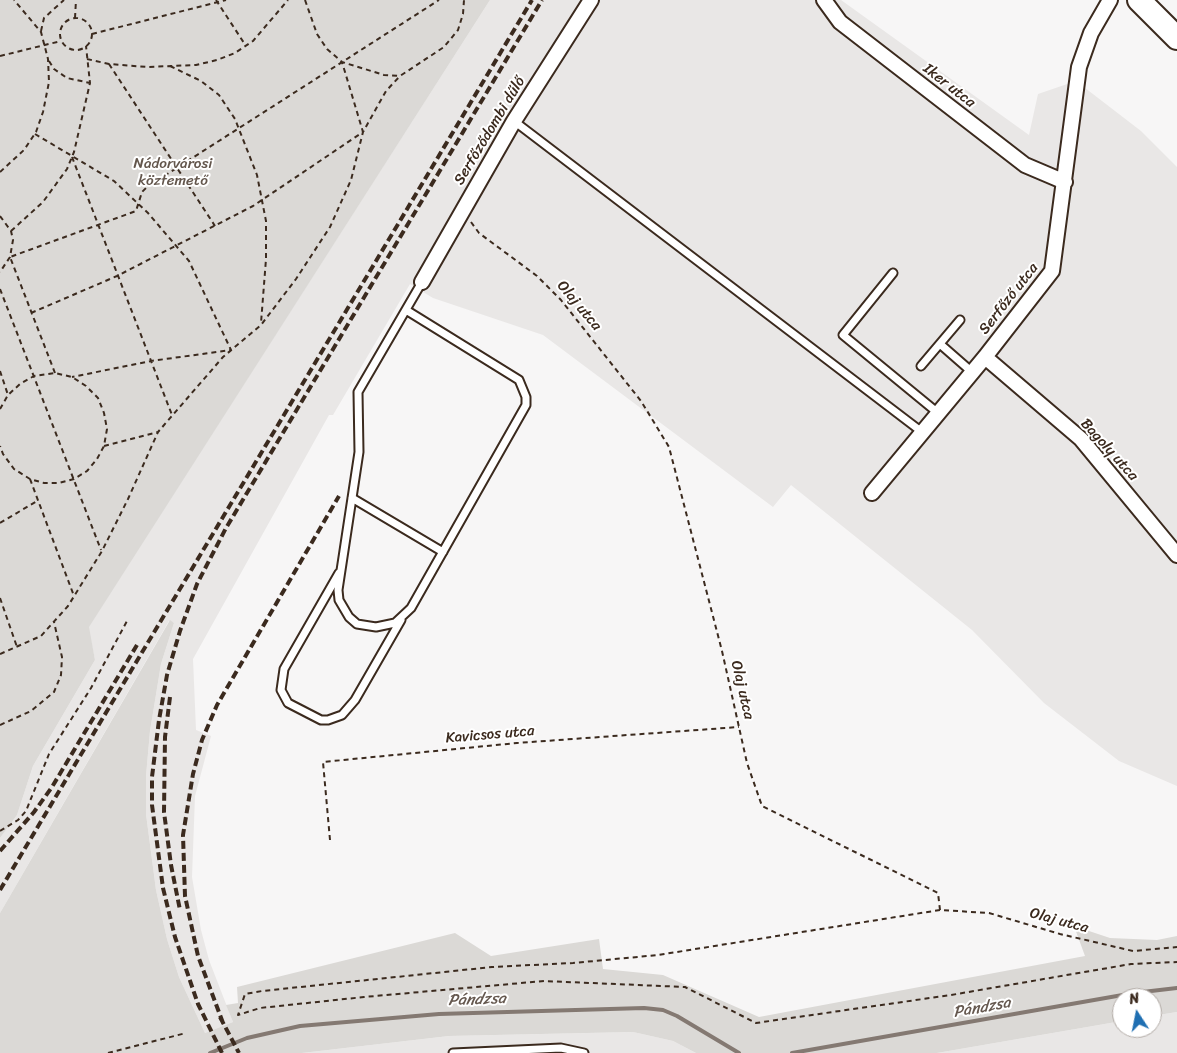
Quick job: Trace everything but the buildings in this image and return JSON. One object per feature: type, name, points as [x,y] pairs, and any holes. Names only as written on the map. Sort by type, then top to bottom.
[{"type":"main road","points":[[1139,0],[1177,38]]},
{"type":"street","name":"Serfőződombi dűlő","points":[[422,282],[514,121],[591,0]]},
{"type":"street","name":"Iker utca","points":[[824,0],[840,22],[1025,165],[1065,182]]},
{"type":"street","name":"Serfőző utca","points":[[872,493],[1052,271],[1079,68],[1092,33],[1110,0]]},
{"type":"street","name":"Bagoly utca","points":[[985,356],[1081,440],[1177,555]]},
{"type":"lane","points":[[514,121],[922,432]]},
{"type":"lane","points":[[893,273],[843,335],[938,413]]},
{"type":"lane","points":[[402,618],[387,626],[376,628],[357,624],[349,616],[339,600],[338,590],[359,452],[358,392],[422,282]]},
{"type":"lane","points":[[341,568],[284,669],[281,690],[288,703],[321,720],[328,720],[342,715],[355,700],[402,618],[411,608],[526,405],[526,398],[519,380],[406,310]]},
{"type":"lane","points":[[921,366],[960,320]]},
{"type":"lane","points":[[940,344],[972,372]]},
{"type":"lane","points":[[352,498],[443,552]]},
{"type":"lane","points":[[453,1053],[536,1051],[561,1048],[584,1053]]},
{"type":"path","points":[[14,0],[41,32]]},
{"type":"path","points":[[64,0],[44,18],[41,32],[48,59],[54,69],[67,78],[90,84]]},
{"type":"path","points":[[76,0],[76,19]]},
{"type":"path","points":[[211,0],[217,1],[246,46]]},
{"type":"path","points":[[11,231],[44,202],[72,157],[90,84],[86,46],[92,34],[226,0]]},
{"type":"path","points":[[87,59],[109,64],[170,66],[217,60],[246,46],[288,0]]},
{"type":"path","points":[[305,0],[317,34],[327,49],[342,62],[384,75],[400,76]]},
{"type":"path","points":[[10,257],[136,211],[142,192],[147,187],[439,0]]},
{"type":"path","points":[[0,654],[41,636],[74,596],[102,551],[158,432],[172,414],[231,350],[261,325],[296,279],[330,227],[351,180],[363,132],[386,91],[400,76],[444,47],[458,30],[463,14],[464,0]]},
{"type":"path","points":[[62,41],[63,26],[76,19],[85,21],[92,34]]},
{"type":"path","points":[[0,56],[62,41]]},
{"type":"path","points":[[62,41],[73,50],[86,46]]},
{"type":"path","points":[[0,172],[24,150],[34,134],[48,94],[48,59]]},
{"type":"path","points":[[342,62],[363,132]]},
{"type":"path","points":[[109,64],[215,226]]},
{"type":"path","points":[[170,66],[201,81],[219,95],[239,128],[257,176],[263,199],[266,259],[261,325]]},
{"type":"path","points":[[31,313],[117,276],[215,226],[263,199],[363,132]]},
{"type":"path","points":[[34,134],[114,181],[177,246],[189,262],[231,350]]},
{"type":"path","points":[[72,157],[172,414]]},
{"type":"path","name":"Olaj utca","points":[[465,206],[472,225],[479,233],[512,255],[561,300],[641,401],[669,447],[748,763],[762,806],[938,893],[940,910],[989,913],[1060,934],[1134,952],[1177,947]]},
{"type":"path","points":[[0,216],[11,231],[13,240],[10,257],[0,272]]},
{"type":"path","points":[[10,257],[55,374]]},
{"type":"path","points":[[0,289],[102,551]]},
{"type":"path","points":[[0,409],[8,395],[20,384],[34,376],[55,374],[72,377],[151,361],[231,350]]},
{"type":"path","points":[[0,371],[8,395]]},
{"type":"path","points":[[0,446],[3,454],[14,469],[30,479],[44,483],[59,483],[74,479],[87,471],[97,459],[104,446],[107,429],[104,413],[98,398],[86,386],[72,377]]},
{"type":"path","points":[[104,446],[158,432]]},
{"type":"path","points":[[30,479],[74,596]]},
{"type":"path","points":[[0,523],[38,501]]},
{"type":"path","points":[[0,598],[17,647]]},
{"type":"path","points":[[0,832],[18,820],[26,811],[49,754],[91,688],[127,621]]},
{"type":"path","points":[[0,725],[31,711],[54,692],[61,675],[62,657],[54,622]]},
{"type":"path","name":"Kavicsos utca","points":[[330,840],[322,762],[517,743],[739,727]]},
{"type":"path","points":[[940,910],[658,955],[573,963],[492,967],[245,994],[238,1015],[260,1008],[544,981],[685,987],[756,1023],[951,995],[1132,964],[1177,962]]},
{"type":"path","points":[[108,1053],[186,1033]]},
{"type":"shaded area","points":[[490,0],[841,0],[1029,135],[1038,94],[1076,81],[1141,131],[1177,167],[1177,786],[1119,761],[1044,703],[972,630],[791,485],[773,507],[543,335],[433,298],[410,284],[333,415],[329,415],[193,659],[196,730],[211,736],[195,796],[192,877],[201,930],[209,960],[233,1022],[205,1033],[179,977],[167,939],[156,890],[146,814],[146,776],[150,731],[161,664],[174,623],[169,621],[0,913],[0,838],[17,815],[33,766],[95,660],[88,627]]},
{"type":"shaded area","points":[[1177,1012],[1177,1053],[937,1053],[1112,1023],[1112,1038],[1162,1038],[1162,1014]]},
{"type":"shaded area","points":[[633,1032],[673,1041],[696,1053],[302,1053],[449,1036]]},
{"type":"green space","name":"Nádorvárosi köztemető","points":[[0,0],[490,0],[89,627],[95,660],[33,766],[17,815],[0,838]]},
{"type":"green space","points":[[170,620],[174,623],[161,664],[150,731],[146,776],[146,814],[156,890],[167,939],[179,977],[205,1033],[233,1022],[226,1005],[238,1003],[237,987],[455,933],[491,956],[599,939],[603,969],[663,975],[759,1017],[1085,956],[1074,926],[1110,938],[1157,940],[1177,936],[1177,1012],[1162,1014],[1162,988],[1112,988],[1112,1023],[937,1053],[696,1053],[673,1041],[633,1032],[449,1036],[302,1053],[0,1053],[0,913]]},
{"type":"waterway","name":"Pándzsa","points":[[792,1053],[1134,993],[1177,988]]},
{"type":"waterway","name":"Pándzsa","points":[[210,1053],[247,1038],[300,1026],[439,1014],[644,1008],[663,1010],[677,1016],[739,1053]]},
{"type":"railway","points":[[0,890],[532,0]]},
{"type":"railway","points":[[222,1053],[198,1004],[175,937],[163,888],[152,805],[152,777],[159,720],[167,675],[180,631],[197,584],[226,528],[542,0]]},
{"type":"railway","points":[[223,1023],[198,956],[185,896],[183,835],[193,774],[202,740],[217,705],[339,496]]},
{"type":"railway","points":[[0,851],[34,812],[52,787],[137,645]]},
{"type":"railway","points":[[170,697],[165,737],[164,812],[171,865],[180,910]]},
{"type":"railway","points":[[220,1017],[239,1053]]}]
